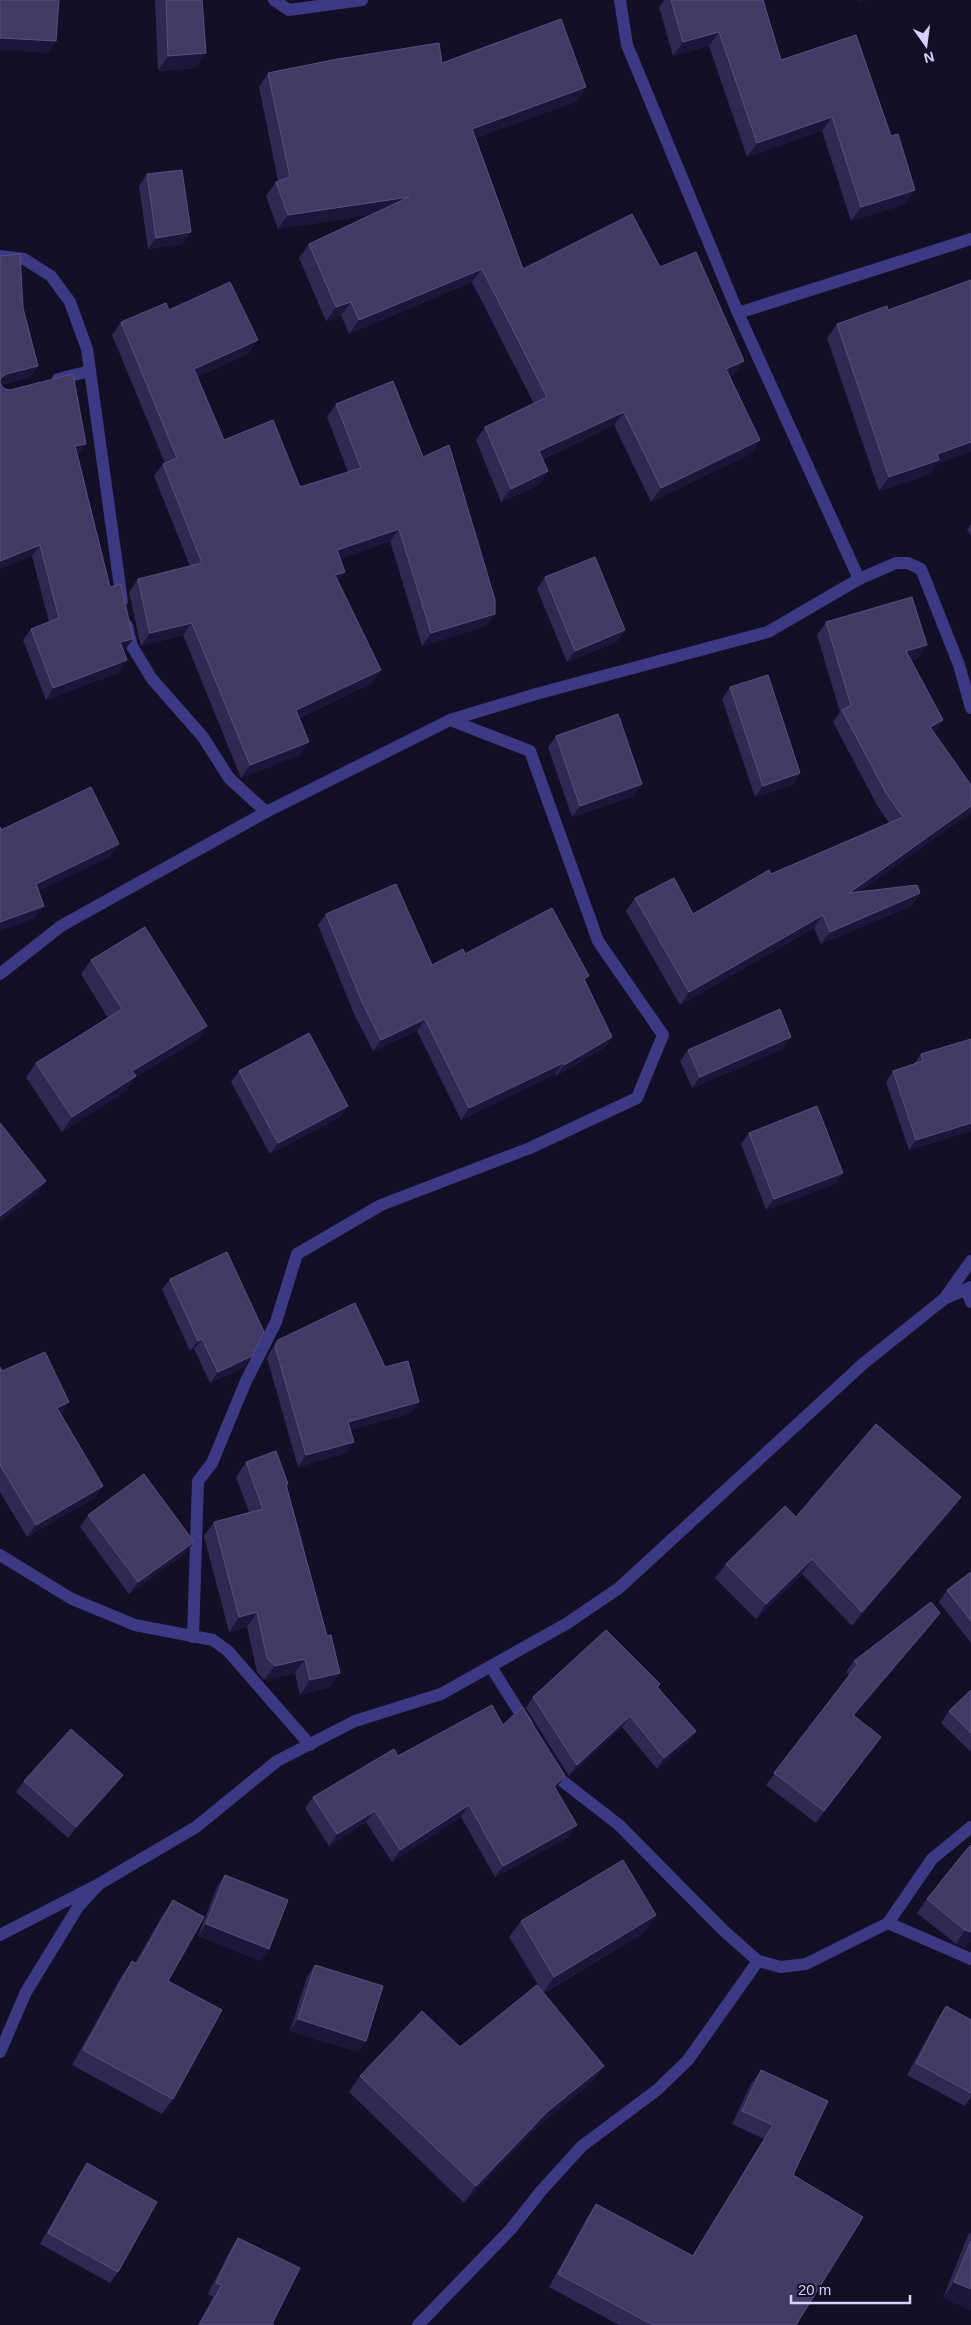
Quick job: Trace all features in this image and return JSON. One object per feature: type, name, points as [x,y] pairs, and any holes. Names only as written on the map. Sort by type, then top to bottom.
[{"type":"street","points":[[274,0],[289,10],[362,0]]},
{"type":"street","points":[[620,0],[627,45],[738,313],[859,578]]},
{"type":"street","points":[[738,313],[971,239]]},
{"type":"street","points":[[0,256],[24,259],[51,276],[70,302],[87,349],[123,606],[132,646],[152,678],[204,737],[229,778],[266,812]]},
{"type":"street","points":[[45,382],[90,371]]},
{"type":"street","points":[[0,974],[61,926],[266,812],[450,720],[536,694],[768,632],[859,578],[896,563],[908,563],[921,569],[959,665],[971,708]]},
{"type":"street","points":[[193,1637],[198,1481],[212,1464],[246,1381],[276,1322],[297,1254],[381,1205],[530,1148],[637,1098],[662,1035],[598,941],[530,750],[450,720]]},
{"type":"street","points":[[0,1934],[99,1884],[196,1827],[277,1761],[355,1721],[441,1694],[566,1624],[619,1588],[864,1363],[944,1299],[971,1261]]},
{"type":"street","points":[[944,1299],[968,1289],[971,1302]]},
{"type":"street","points":[[0,1555],[72,1599],[135,1625],[213,1640],[228,1651],[310,1745]]},
{"type":"street","points":[[490,1667],[536,1739]]},
{"type":"street","points":[[546,1755],[561,1780],[619,1825],[723,1930],[758,1961],[781,1967],[806,1964],[888,1923],[932,1859],[971,1827]]},
{"type":"street","points":[[0,2052],[26,1992],[78,1907],[99,1884]]},
{"type":"street","points":[[888,1923],[971,1959]]},
{"type":"street","points":[[418,2325],[511,2229],[541,2191],[582,2146],[657,2090],[688,2060],[758,1961]]},
{"type":"building","points":[[0,0],[59,0],[56,41],[0,38]]},
{"type":"building","points":[[166,0],[202,0],[206,53],[168,56]]},
{"type":"building","points":[[671,0],[763,0],[781,60],[856,35],[891,136],[898,134],[915,190],[861,207],[832,117],[757,143],[719,32],[683,42]]},
{"type":"building","points":[[561,19],[586,87],[472,129],[523,269],[632,214],[660,267],[696,252],[744,361],[726,369],[760,440],[661,488],[624,412],[539,451],[548,471],[511,489],[485,427],[547,397],[482,269],[359,320],[351,302],[336,307],[309,244],[409,197],[288,215],[276,182],[290,177],[268,73],[338,59],[439,43],[442,63]]},
{"type":"building","points":[[182,170],[191,232],[156,238],[147,174]]},
{"type":"building","points":[[20,254],[23,308],[38,366],[6,374],[0,379],[0,256]]},
{"type":"building","points":[[971,280],[971,442],[937,454],[939,460],[889,477],[837,324],[887,306],[888,310]]},
{"type":"building","points":[[230,282],[258,340],[194,369],[224,440],[273,420],[300,487],[361,468],[336,404],[393,381],[423,457],[449,445],[495,600],[495,614],[431,633],[399,529],[337,550],[345,572],[335,575],[381,670],[296,710],[309,742],[250,765],[192,623],[150,633],[149,630],[138,579],[202,563],[163,464],[177,458],[121,322],[166,303],[169,310]]},
{"type":"building","points":[[73,374],[86,444],[75,446],[110,587],[121,584],[133,639],[120,642],[127,660],[53,688],[31,629],[59,618],[40,545],[0,561],[0,384],[5,389],[10,390]]},
{"type":"building","points":[[595,557],[625,630],[575,651],[545,577]]},
{"type":"building","points":[[912,597],[927,645],[906,651],[943,720],[930,727],[971,785],[971,806],[849,893],[917,885],[920,893],[830,932],[823,915],[689,992],[635,898],[674,878],[693,914],[769,870],[771,874],[903,817],[886,793],[842,710],[851,705],[826,622]]},
{"type":"building","points":[[768,675],[800,773],[763,786],[730,687]]},
{"type":"building","points":[[618,714],[642,784],[580,806],[556,736]]},
{"type":"building","points":[[91,787],[119,844],[36,884],[44,906],[0,922],[0,827],[1,830]]},
{"type":"building","points":[[396,884],[432,965],[463,949],[465,954],[552,908],[589,976],[584,979],[612,1037],[564,1065],[563,1063],[469,1108],[425,1019],[381,1040],[362,1002],[326,914]]},
{"type":"building","points":[[145,927],[207,1026],[132,1071],[136,1076],[72,1117],[36,1063],[122,1009],[91,960]]},
{"type":"building","points":[[780,1009],[791,1037],[700,1077],[688,1050]]},
{"type":"building","points":[[309,1033],[348,1106],[278,1143],[239,1071]]},
{"type":"building","points":[[971,1039],[971,1123],[916,1140],[893,1071],[923,1061],[921,1054]]},
{"type":"building","points":[[817,1106],[843,1173],[774,1199],[749,1133]]},
{"type":"building","points":[[0,1123],[46,1181],[0,1216]]},
{"type":"building","points":[[227,1252],[264,1332],[252,1356],[218,1372],[202,1339],[198,1341],[170,1279]]},
{"type":"building","points":[[355,1303],[385,1367],[408,1361],[419,1402],[348,1422],[354,1442],[306,1455],[275,1346],[278,1340]]},
{"type":"building","points":[[45,1352],[69,1402],[57,1408],[103,1486],[36,1525],[0,1465],[0,1367],[2,1371]]},
{"type":"building","points":[[876,1424],[961,1497],[862,1612],[812,1559],[766,1604],[726,1564],[785,1506],[796,1517]]},
{"type":"building","points":[[276,1451],[288,1484],[286,1485],[327,1636],[331,1635],[340,1673],[310,1680],[305,1659],[275,1666],[267,1658],[257,1612],[239,1617],[214,1522],[263,1509],[246,1462]]},
{"type":"building","points":[[144,1474],[194,1542],[138,1582],[88,1515]]},
{"type":"building","points":[[971,1572],[971,1621],[947,1590]]},
{"type":"building","points":[[931,1602],[940,1613],[853,1715],[881,1737],[824,1811],[774,1773],[858,1664],[854,1661]]},
{"type":"building","points":[[606,1630],[660,1684],[657,1687],[696,1731],[664,1758],[630,1716],[577,1765],[533,1697]]},
{"type":"building","points":[[971,1690],[971,1733],[949,1711]]},
{"type":"building","points":[[492,1705],[503,1725],[522,1707],[565,1776],[554,1786],[577,1825],[503,1866],[469,1805],[400,1850],[375,1811],[337,1834],[313,1797],[394,1749],[398,1756]]},
{"type":"building","points":[[71,1729],[123,1775],[76,1827],[24,1781]]},
{"type":"building","points":[[971,1845],[971,1932],[965,1930],[927,1899]]},
{"type":"building","points":[[623,1860],[656,1915],[554,1977],[521,1921]]},
{"type":"building","points":[[225,1875],[288,1900],[269,1949],[206,1924]]},
{"type":"building","points":[[173,1900],[204,1917],[168,1981],[222,2010],[173,2099],[83,2050],[132,1961],[137,1964]]},
{"type":"building","points":[[315,1965],[383,1986],[366,2041],[298,2019]]},
{"type":"building","points":[[537,1985],[604,2066],[548,2111],[476,2186],[360,2076],[422,2011],[460,2047]]},
{"type":"building","points":[[946,2006],[971,2020],[971,2093],[916,2063]]},
{"type":"building","points":[[761,2070],[828,2101],[793,2175],[863,2217],[796,2325],[653,2325],[558,2274],[596,2204],[693,2256],[773,2125],[742,2111]]},
{"type":"building","points":[[87,2163],[157,2202],[118,2272],[48,2233]]},
{"type":"building","points":[[238,2238],[300,2268],[272,2324],[274,2325],[199,2325],[222,2285],[216,2283]]},
{"type":"building","points":[[971,2241],[971,2289],[954,2282]]}]
